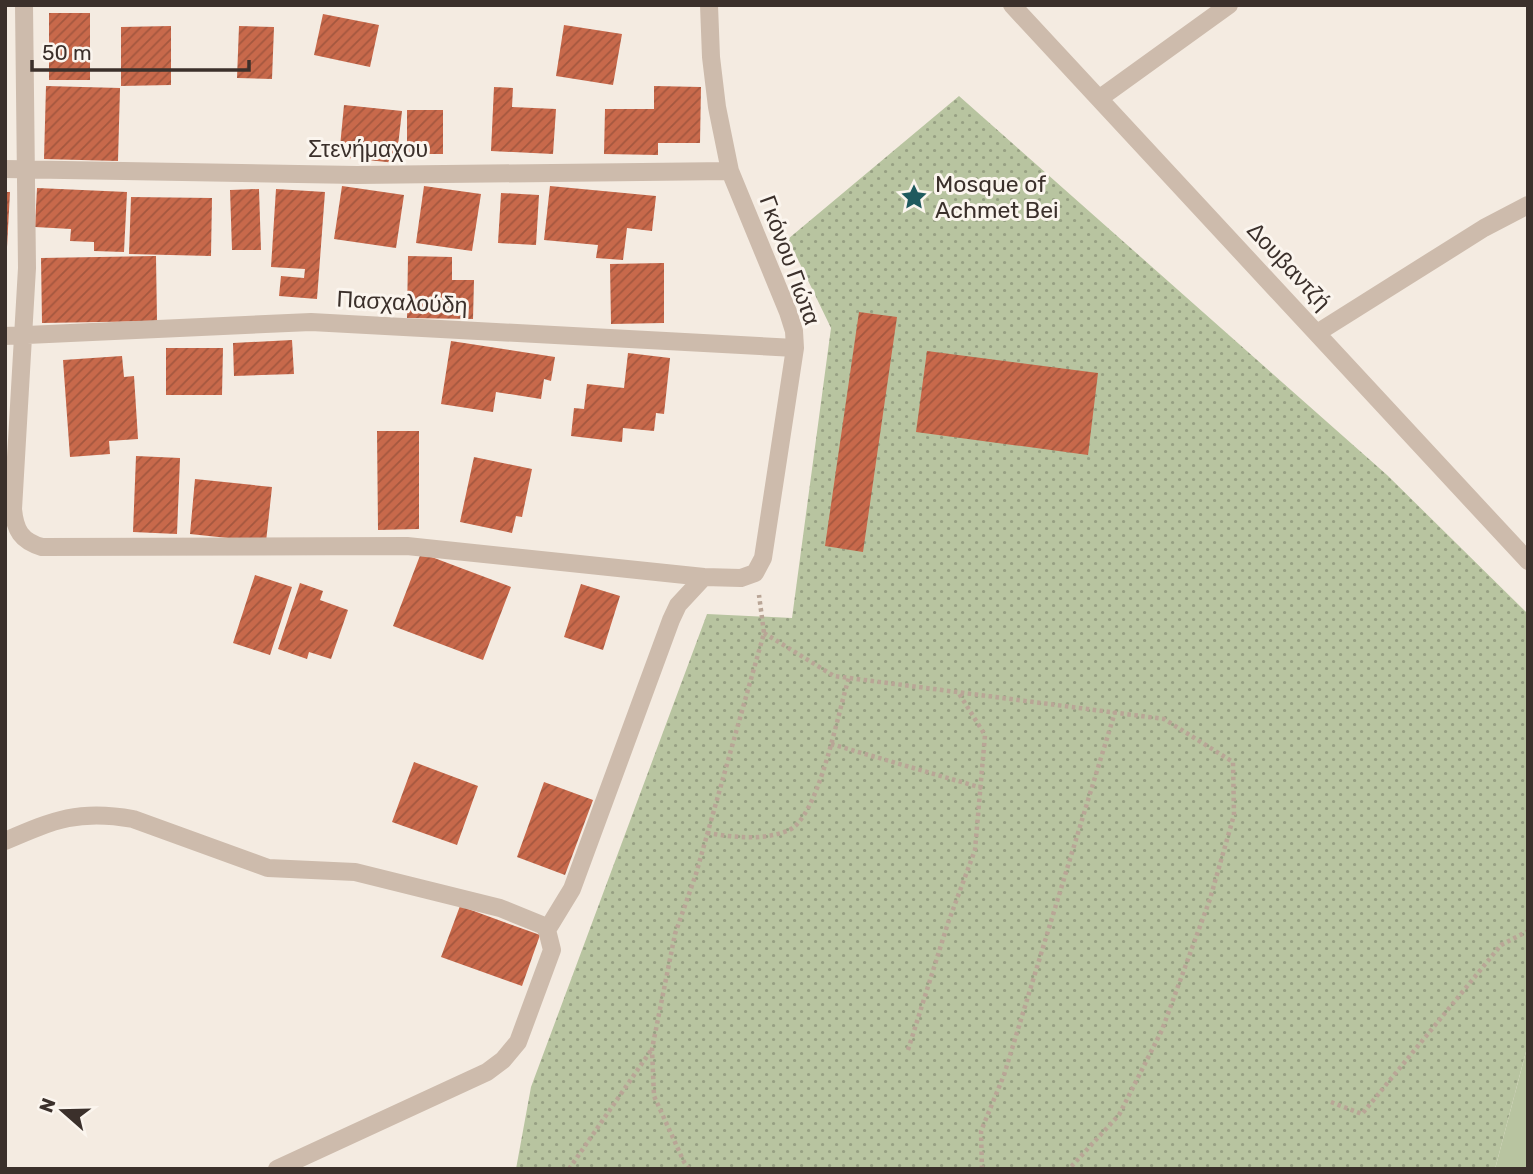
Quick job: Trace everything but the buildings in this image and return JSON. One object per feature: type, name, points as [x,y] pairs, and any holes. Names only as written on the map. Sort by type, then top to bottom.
[{"type":"street","points":[[24,5],[27,268],[14,335],[13,509],[15,525],[22,538],[42,547],[407,546],[704,577],[741,579],[755,573]]},
{"type":"street","name":"Γκόνου Γιώτα","points":[[709,5],[717,107],[730,171],[794,331],[795,348],[763,558],[755,573]]},
{"type":"street","name":"Δουβαντζή","points":[[1012,5],[1528,561]]},
{"type":"street","points":[[1100,98],[1229,5]]},
{"type":"street","name":"Στενήμαχου","points":[[5,169],[357,174],[730,171]]},
{"type":"street","points":[[1317,333],[1484,228],[1528,205]]},
{"type":"street","name":"Πασχαλούδη","points":[[14,335],[311,322],[795,348]]},
{"type":"street","points":[[547,930],[572,889],[671,620],[678,605],[704,577]]},
{"type":"street","points":[[5,841],[63,817],[110,815],[133,819],[268,868],[355,872],[500,908],[529,918],[547,930],[552,950],[518,1042],[503,1060],[487,1072],[277,1169]]},
{"type":"path","points":[[689,1169],[654,1096],[652,1049],[675,934],[764,633],[755,573]]},
{"type":"path","points":[[764,633],[834,676],[1164,719],[1233,762],[1234,815],[1210,899],[1161,1030],[1119,1115],[1069,1169]]},
{"type":"path","points":[[707,833],[747,838],[790,831],[809,810],[849,678]]},
{"type":"path","points":[[908,1050],[948,923],[975,850],[985,735],[958,692]]},
{"type":"path","points":[[982,1169],[981,1130],[1004,1075],[1115,712]]},
{"type":"path","points":[[831,744],[982,788]]},
{"type":"path","points":[[1331,1102],[1362,1114],[1500,945],[1528,931]]},
{"type":"path","points":[[569,1169],[652,1049]]},
{"type":"green space","points":[[959,96],[1387,475],[1528,614],[1528,1044],[1495,1169],[516,1169],[531,1087],[707,614],[792,618],[831,328],[788,239]]},
{"type":"green space","points":[[1528,1044],[1528,1169],[1495,1169]]},
{"type":"place","name":"Mosque of Achmet Bei","points":[[914,197]]}]
